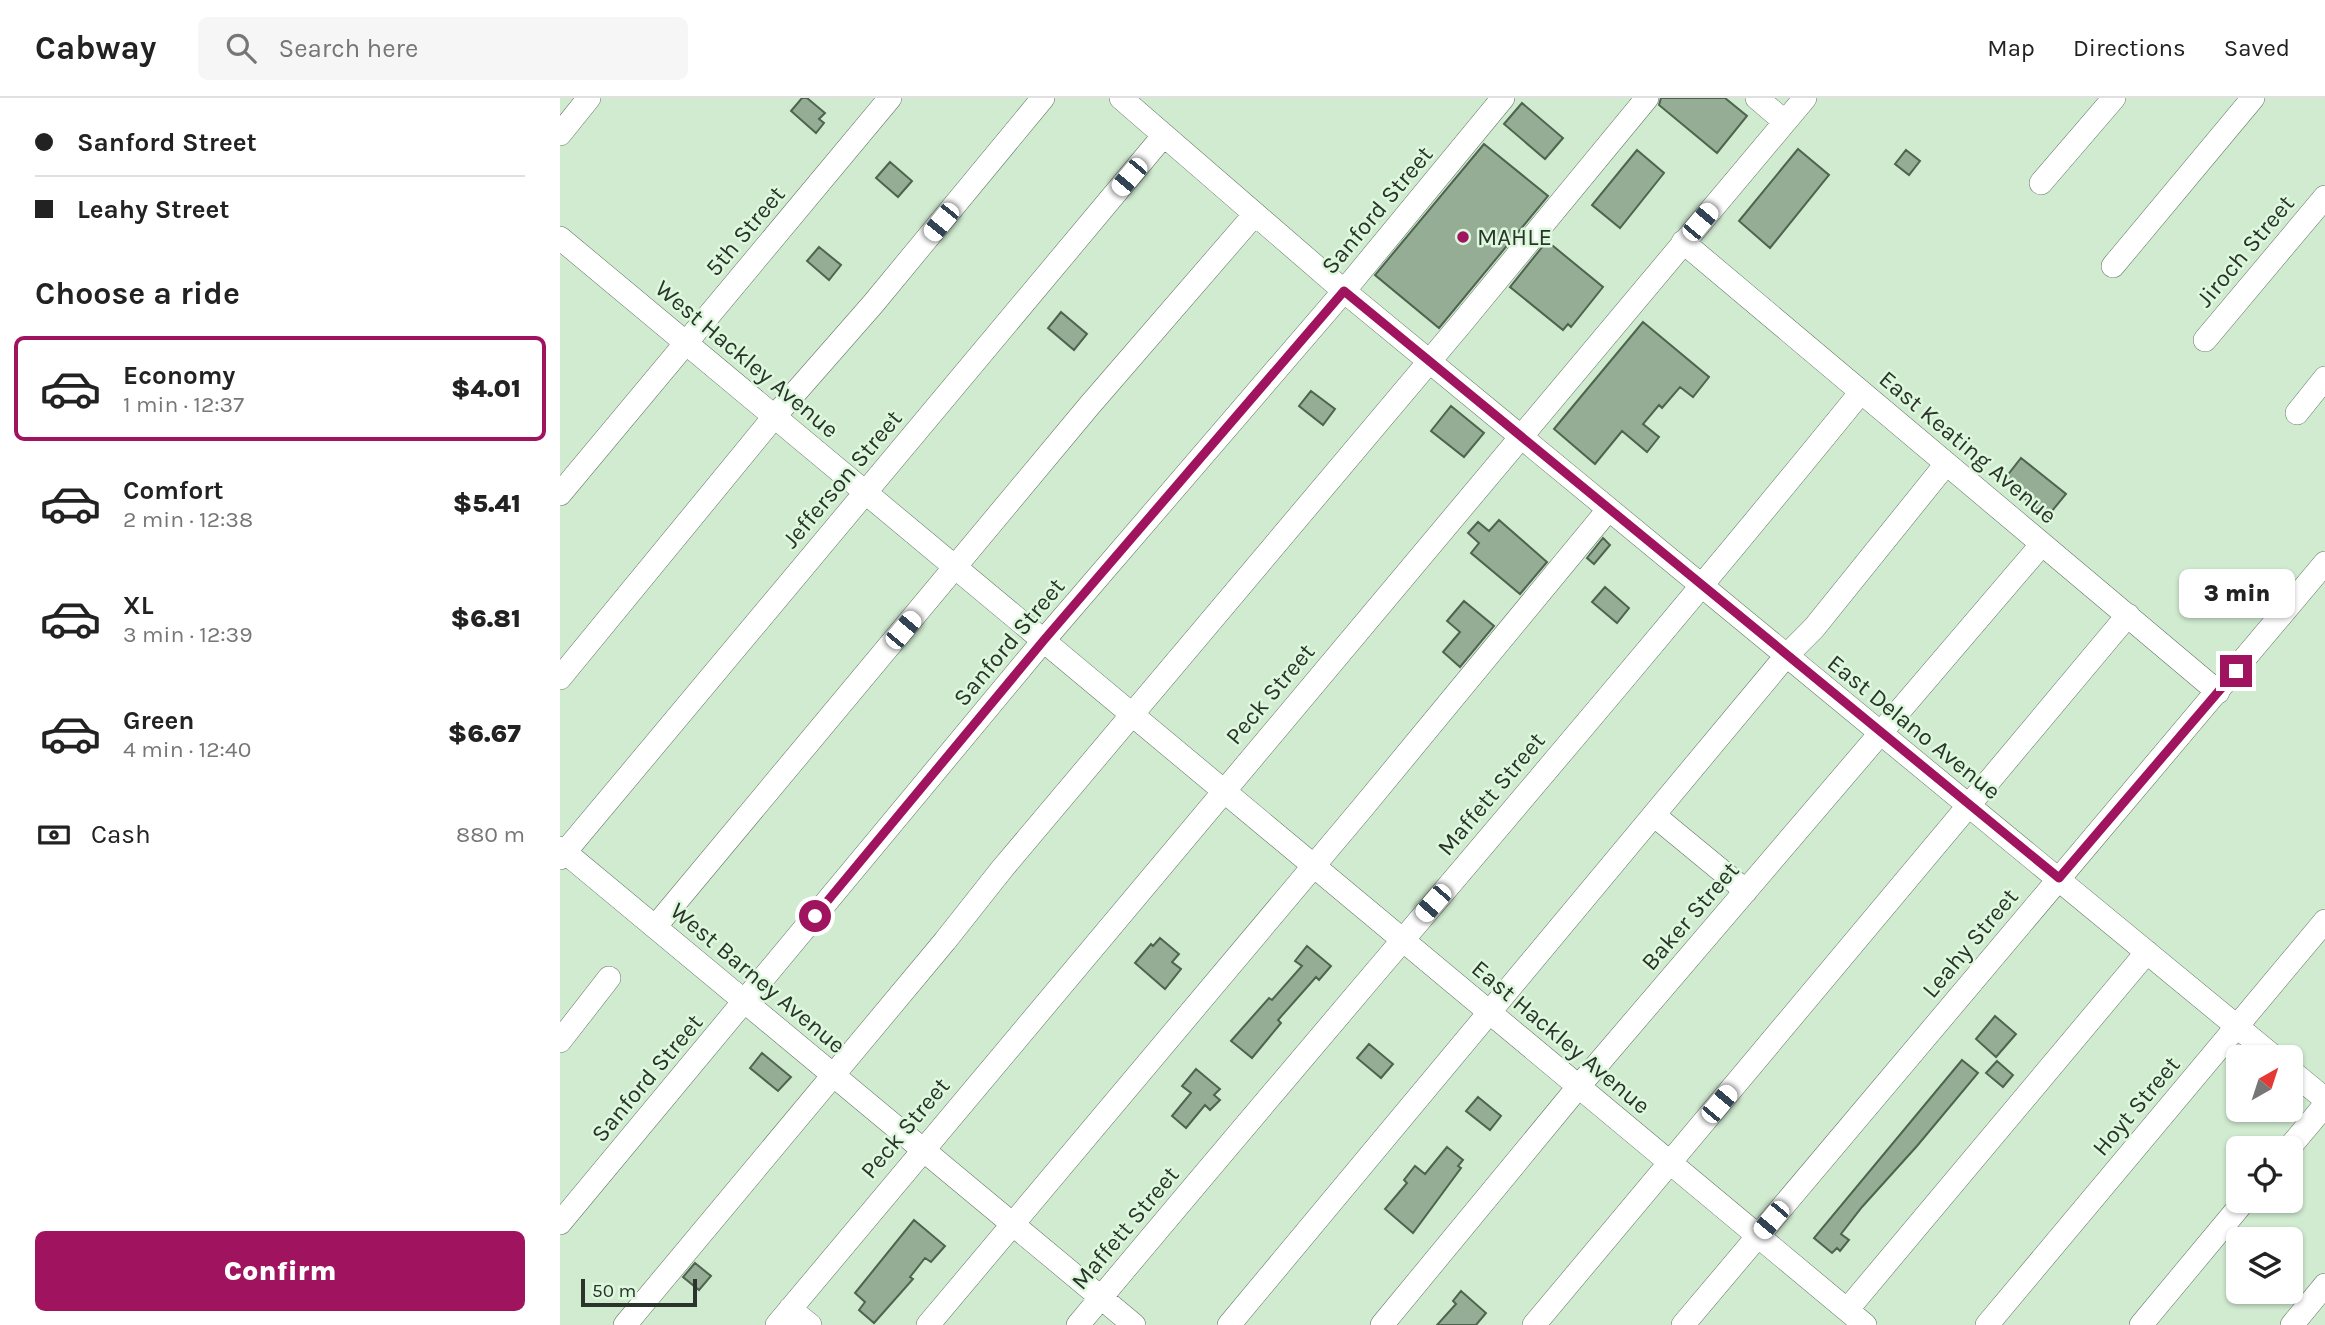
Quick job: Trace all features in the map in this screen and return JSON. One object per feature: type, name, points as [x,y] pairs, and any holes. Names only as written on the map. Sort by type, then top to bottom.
[{"type":"street","points":[[560,134],[589,98]]},
{"type":"street","name":"5th Street","points":[[560,494],[890,98]]},
{"type":"street","points":[[560,678],[774,417],[833,352],[1043,98]]},
{"type":"street","name":"East Delano Avenue","points":[[1121,98],[1428,361],[2260,1045]]},
{"type":"street","name":"Sanford Street","points":[[560,1223],[1044,640],[1344,291],[1503,98]]},
{"type":"street","points":[[625,1325],[832,1073],[900,995],[1002,869],[1134,715],[1647,98]]},
{"type":"street","points":[[1756,98],[1785,122]]},
{"type":"street","name":"Peck Street","points":[[783,1317],[1805,98]]},
{"type":"street","points":[[2041,183],[2114,98]]},
{"type":"street","points":[[2113,266],[2253,98]]},
{"type":"street","name":"Jefferson Street","points":[[561,853],[1164,135]]},
{"type":"street","name":"Jiroch Street","points":[[2204,340],[2325,197]]},
{"type":"street","points":[[655,927],[1089,406],[1255,214]]},
{"type":"street","name":"West Hackley Avenue","points":[[560,237],[1223,790]]},
{"type":"street","name":"East Keating Avenue","points":[[1683,242],[2218,692]]},
{"type":"street","points":[[2297,413],[2325,378]]},
{"type":"street","name":"Maffett Street","points":[[1078,1325],[1702,587],[1861,392]]},
{"type":"street","points":[[1229,1325],[1787,656],[1814,628],[1947,464]]},
{"type":"street","points":[[928,1325],[1608,510]]},
{"type":"street","name":"Baker Street","points":[[1382,1325],[1579,1086],[2042,544]]},
{"type":"street","name":"Leahy Street","points":[[1683,1325],[2325,563]]},
{"type":"street","points":[[1534,1325],[2128,615]]},
{"type":"street","name":"East Hackley Avenue","points":[[1223,790],[1865,1325]]},
{"type":"street","points":[[1655,816],[1746,891]]},
{"type":"street","name":"West Barney Avenue","points":[[561,853],[745,1001],[1134,1325]]},
{"type":"street","name":"Hoyt Street","points":[[1987,1325],[2325,921]]},
{"type":"street","points":[[1847,1310],[2147,952]]},
{"type":"street","points":[[560,1041],[609,978]]},
{"type":"street","points":[[2298,1136],[2325,1102],[2303,1082]]},
{"type":"street","points":[[2141,1325],[2234,1213]]},
{"type":"street","points":[[2292,1325],[2325,1285]]},
{"type":"street","points":[[783,1317],[810,1325]]},
{"type":"building","points":[[802,98],[807,98],[825,113],[819,119],[824,123],[816,133],[791,111]]},
{"type":"building","points":[[1661,98],[1725,98],[1747,116],[1717,153],[1659,105]]},
{"type":"building","points":[[1522,103],[1563,138],[1545,159],[1504,124]]},
{"type":"building","name":"MAHLE","points":[[1484,144],[1548,196],[1439,328],[1375,275]]},
{"type":"building","points":[[1798,149],[1829,175],[1770,248],[1739,221]]},
{"type":"building","points":[[1637,150],[1664,173],[1620,228],[1592,205]]},
{"type":"building","points":[[1906,150],[1920,161],[1909,175],[1895,164]]},
{"type":"building","points":[[890,162],[912,181],[898,197],[876,178]]},
{"type":"building","points":[[1547,241],[1603,287],[1571,327],[1568,324],[1563,330],[1510,287]]},
{"type":"building","points":[[819,247],[841,265],[829,280],[807,261]]},
{"type":"building","points":[[1061,312],[1087,334],[1074,350],[1048,328]]},
{"type":"building","points":[[1643,322],[1709,377],[1693,397],[1680,387],[1662,408],[1659,405],[1643,424],[1659,437],[1647,452],[1622,431],[1595,464],[1554,429]]},
{"type":"building","points":[[1311,391],[1335,409],[1323,425],[1299,406]]},
{"type":"building","points":[[1451,406],[1484,433],[1464,457],[1431,431]]},
{"type":"building","points":[[2021,458],[2066,494],[2047,517],[2003,481]]},
{"type":"building","points":[[1499,520],[1547,562],[1520,594],[1471,553],[1479,543],[1468,533],[1478,522],[1489,531]]},
{"type":"building","points":[[1603,538],[1610,545],[1594,564],[1587,558]]},
{"type":"building","points":[[1605,587],[1629,608],[1617,623],[1592,602]]},
{"type":"building","points":[[1464,601],[1494,626],[1460,667],[1443,652],[1460,632],[1447,621]]},
{"type":"building","points":[[1160,938],[1179,954],[1172,962],[1181,969],[1165,989],[1135,963],[1151,944],[1153,946]]},
{"type":"building","points":[[1307,946],[1331,966],[1319,980],[1316,977],[1278,1020],[1281,1023],[1252,1058],[1231,1041],[1302,966],[1295,961]]},
{"type":"building","points":[[1995,1016],[2016,1034],[1996,1057],[1976,1039]]},
{"type":"building","points":[[1369,1044],[1393,1064],[1381,1078],[1357,1058]]},
{"type":"building","points":[[762,1053],[791,1077],[778,1091],[750,1068]]},
{"type":"building","points":[[1962,1060],[1978,1073],[1862,1207],[1841,1234],[1849,1240],[1840,1251],[1837,1248],[1832,1253],[1814,1238]]},
{"type":"building","points":[[1997,1061],[2013,1075],[2003,1087],[1986,1073]]},
{"type":"building","points":[[1196,1069],[1220,1089],[1214,1095],[1220,1100],[1210,1110],[1205,1105],[1186,1128],[1172,1116],[1191,1093],[1182,1086]]},
{"type":"building","points":[[1478,1097],[1501,1116],[1490,1130],[1466,1111]]},
{"type":"building","points":[[1447,1147],[1463,1160],[1458,1166],[1461,1168],[1413,1233],[1385,1209],[1407,1183],[1404,1180],[1415,1166],[1425,1174]]},
{"type":"building","points":[[914,1220],[945,1246],[931,1262],[925,1258],[910,1277],[913,1279],[874,1323],[859,1310],[865,1302],[855,1293]]},
{"type":"building","points":[[695,1263],[711,1276],[699,1290],[683,1277]]},
{"type":"building","points":[[1461,1291],[1486,1313],[1476,1325],[1437,1325],[1456,1304],[1453,1301]]},
{"type":"place","name":"MAHLE","points":[[1463,237]]},
{"type":"route","points":[[815,916],[1044,640],[1344,291],[2059,878],[2236,671]]}]
